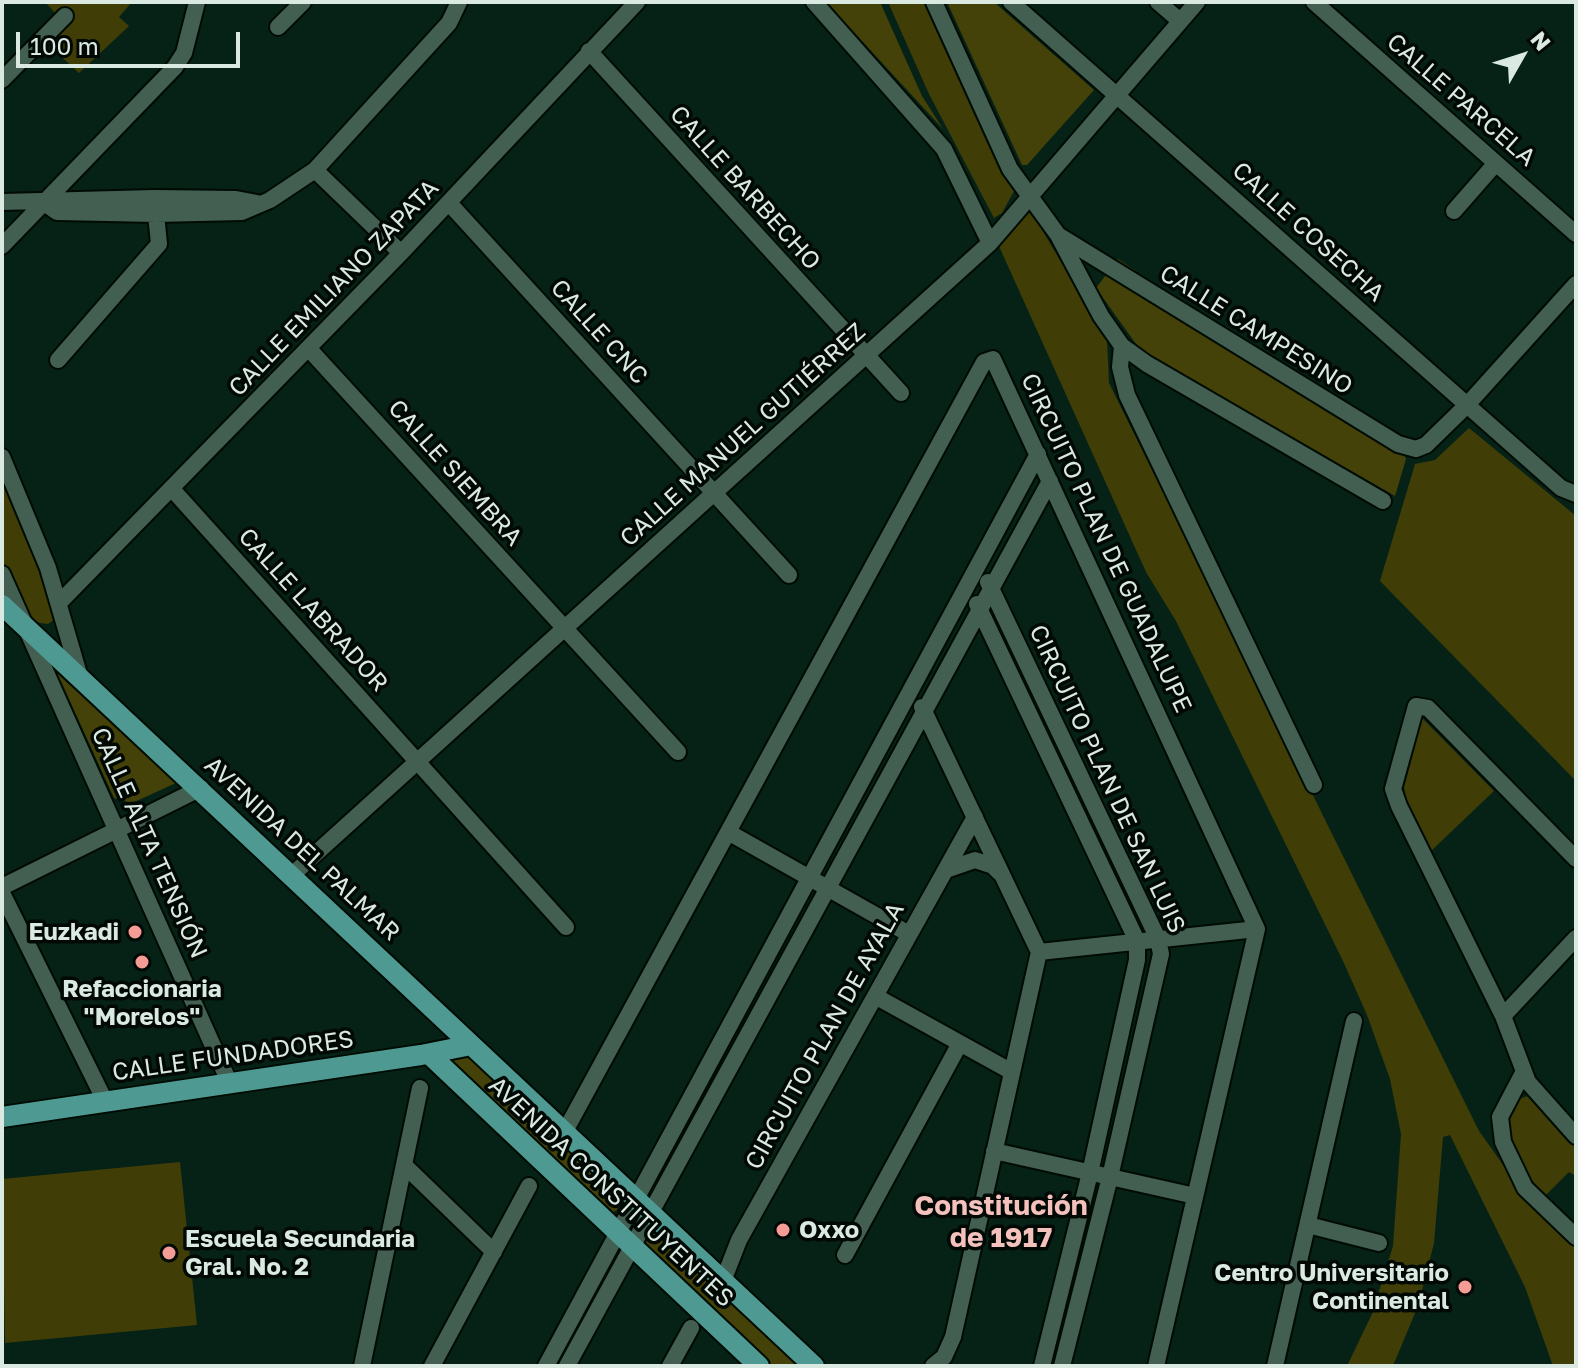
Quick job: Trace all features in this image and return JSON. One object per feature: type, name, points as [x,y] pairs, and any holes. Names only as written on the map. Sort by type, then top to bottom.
[{"type":"main road","name":"AVENIDA DEL PALMAR","points":[[2,605],[201,788],[564,1133]]},
{"type":"main road","name":"CALLE FUNDADORES","points":[[2,1117],[429,1054],[471,1045]]},
{"type":"main road","name":"AVENIDA CONSTITUYENTES","points":[[429,1054],[759,1366]]},
{"type":"main road","name":"AVENIDA CONSTITUYENTES","points":[[564,1133],[814,1366]]},
{"type":"street","points":[[2,246],[175,67],[184,53],[197,2]]},
{"type":"street","points":[[278,27],[303,2]]},
{"type":"street","points":[[2,202],[43,202],[57,212],[155,206],[242,212],[289,191],[315,170],[449,23],[459,2]]},
{"type":"street","name":"CALLE EMILIANO ZAPATA","points":[[60,602],[309,349],[637,2]]},
{"type":"street","points":[[814,2],[944,149],[990,243]]},
{"type":"street","name":"CALLE CAMPESINO","points":[[934,2],[1010,169],[1058,235],[1398,444],[1416,449],[1426,445],[1467,405],[1576,284]]},
{"type":"street","name":"CALLE COSECHA","points":[[1011,2],[1561,488],[1576,494]]},
{"type":"street","points":[[1158,2],[1180,21]]},
{"type":"street","name":"CALLE MANUEL GUTIÉRREZ","points":[[292,875],[990,243],[1197,2]]},
{"type":"street","name":"CALLE PARCELA","points":[[1314,2],[1576,234]]},
{"type":"street","points":[[2,80],[65,16]]},
{"type":"street","name":"CALLE BARBECHO","points":[[589,51],[901,393]]},
{"type":"street","points":[[1454,211],[1496,163]]},
{"type":"street","points":[[315,170],[401,253]]},
{"type":"street","name":"CALLE CNC","points":[[449,203],[789,575]]},
{"type":"street","points":[[58,360],[159,244],[155,206]]},
{"type":"street","points":[[1058,235],[1101,316],[1122,346],[1184,387],[1383,501]]},
{"type":"street","points":[[1122,346],[1120,367],[1127,395],[1314,785]]},
{"type":"street","name":"CALLE SIEMBRA","points":[[309,349],[678,752]]},
{"type":"street","name":"CIRCUITO PLAN DE GUADALUPE","points":[[564,1133],[987,359],[998,364],[1257,929]]},
{"type":"street","points":[[644,1207],[810,878],[1038,454]]},
{"type":"street","points":[[2,457],[60,602],[79,674]]},
{"type":"street","points":[[546,1366],[625,1241],[828,888],[1050,481]]},
{"type":"street","name":"CALLE LABRADOR","points":[[172,489],[566,927]]},
{"type":"street","name":"CIRCUITO PLAN DE SAN LUIS","points":[[980,562],[1158,939],[1161,954],[1110,1177],[1062,1366]]},
{"type":"street","name":"CALLE ALTA TENSIÓN","points":[[2,574],[230,1084]]},
{"type":"street","name":"CIRCUITO PLAN DE SAN LUIS","points":[[967,585],[1137,941],[1137,960],[1090,1173],[1042,1366]]},
{"type":"street","points":[[913,687],[1039,952],[953,1337],[944,1357],[933,1366]]},
{"type":"street","points":[[1576,859],[1428,708],[1416,706],[1393,789],[1503,1016],[1523,1073],[1576,1136]]},
{"type":"street","points":[[105,1101],[2,890],[201,788]]},
{"type":"street","name":"CIRCUITO PLAN DE AYALA","points":[[723,1281],[739,1240],[975,817]]},
{"type":"street","points":[[728,832],[909,934]]},
{"type":"street","points":[[944,871],[955,864],[975,860],[993,866],[1003,876]]},
{"type":"street","points":[[1039,952],[1257,929],[1158,1366]]},
{"type":"street","points":[[1503,1016],[1576,938]]},
{"type":"street","points":[[875,996],[1012,1072]]},
{"type":"street","points":[[1275,1366],[1354,1021]]},
{"type":"street","points":[[845,1255],[959,1045]]},
{"type":"street","points":[[1523,1073],[1500,1117],[1503,1142],[1513,1167],[1541,1206],[1576,1237]]},
{"type":"street","points":[[364,1363],[420,1088]]},
{"type":"street","points":[[1515,1089],[1535,1090]]},
{"type":"street","points":[[994,1151],[1195,1196]]},
{"type":"street","points":[[404,1165],[494,1252]]},
{"type":"street","points":[[432,1366],[529,1186]]},
{"type":"street","points":[[1308,1225],[1379,1243]]},
{"type":"street","points":[[567,1366],[625,1241]]},
{"type":"street","points":[[670,1366],[691,1328]]},
{"type":"shaded area","points":[[45,2],[132,2],[119,17],[129,26],[79,73],[36,33],[55,13]]},
{"type":"shaded area","points":[[826,2],[880,2],[922,96],[943,129]]},
{"type":"shaded area","points":[[888,2],[925,2],[1014,191],[1002,213],[994,218],[929,94]]},
{"type":"shaded area","points":[[947,2],[994,2],[1094,90],[1027,165],[1022,165]]},
{"type":"shaded area","points":[[1031,211],[1107,340],[1109,383],[1479,1131],[1531,1204],[1576,1246],[1576,1366],[1553,1366],[1525,1287],[1450,1135],[1443,1137],[1434,1243],[1418,1306],[1395,1361],[1392,1366],[1347,1366],[1372,1314],[1393,1246],[1401,1134],[1390,1079],[1343,961],[1176,621],[1146,572],[998,244]]},
{"type":"shaded area","points":[[1118,259],[1223,330],[1398,438],[1406,459],[1395,496],[1141,351],[1096,288]]},
{"type":"shaded area","points":[[1469,428],[1576,516],[1576,781],[1380,581],[1415,464],[1435,460]]},
{"type":"shaded area","points":[[2,470],[48,582],[56,618],[48,624],[34,622],[26,616],[2,562]]},
{"type":"shaded area","points":[[57,673],[176,783],[132,803],[114,798]]},
{"type":"shaded area","points":[[1422,718],[1494,791],[1431,851],[1407,801],[1404,787]]},
{"type":"shaded area","points":[[473,1057],[618,1196],[617,1210],[610,1213],[450,1059]]},
{"type":"shaded area","points":[[1528,1096],[1576,1146],[1576,1176],[1569,1172],[1545,1196],[1529,1177],[1512,1142],[1509,1115],[1516,1100]]},
{"type":"shaded area","points":[[180,1162],[197,1325],[5,1343],[2,1179]]},
{"type":"shaded area","points":[[653,1234],[661,1235],[801,1366],[772,1366],[647,1250],[645,1242]]},
{"type":"place","name":"Euzkadi","points":[[135,932]]},
{"type":"place","name":"Refaccionaria \"Morelos\"","points":[[142,962]]},
{"type":"place","name":"Oxxo","points":[[783,1230]]},
{"type":"place","name":"Escuela Secundaria Gral. No. 2","points":[[169,1253]]},
{"type":"place","name":"Centro Universitario Continental","points":[[1465,1287]]},
{"type":"district","name":"Constitución de 1917","points":[[1001,1222]]}]
